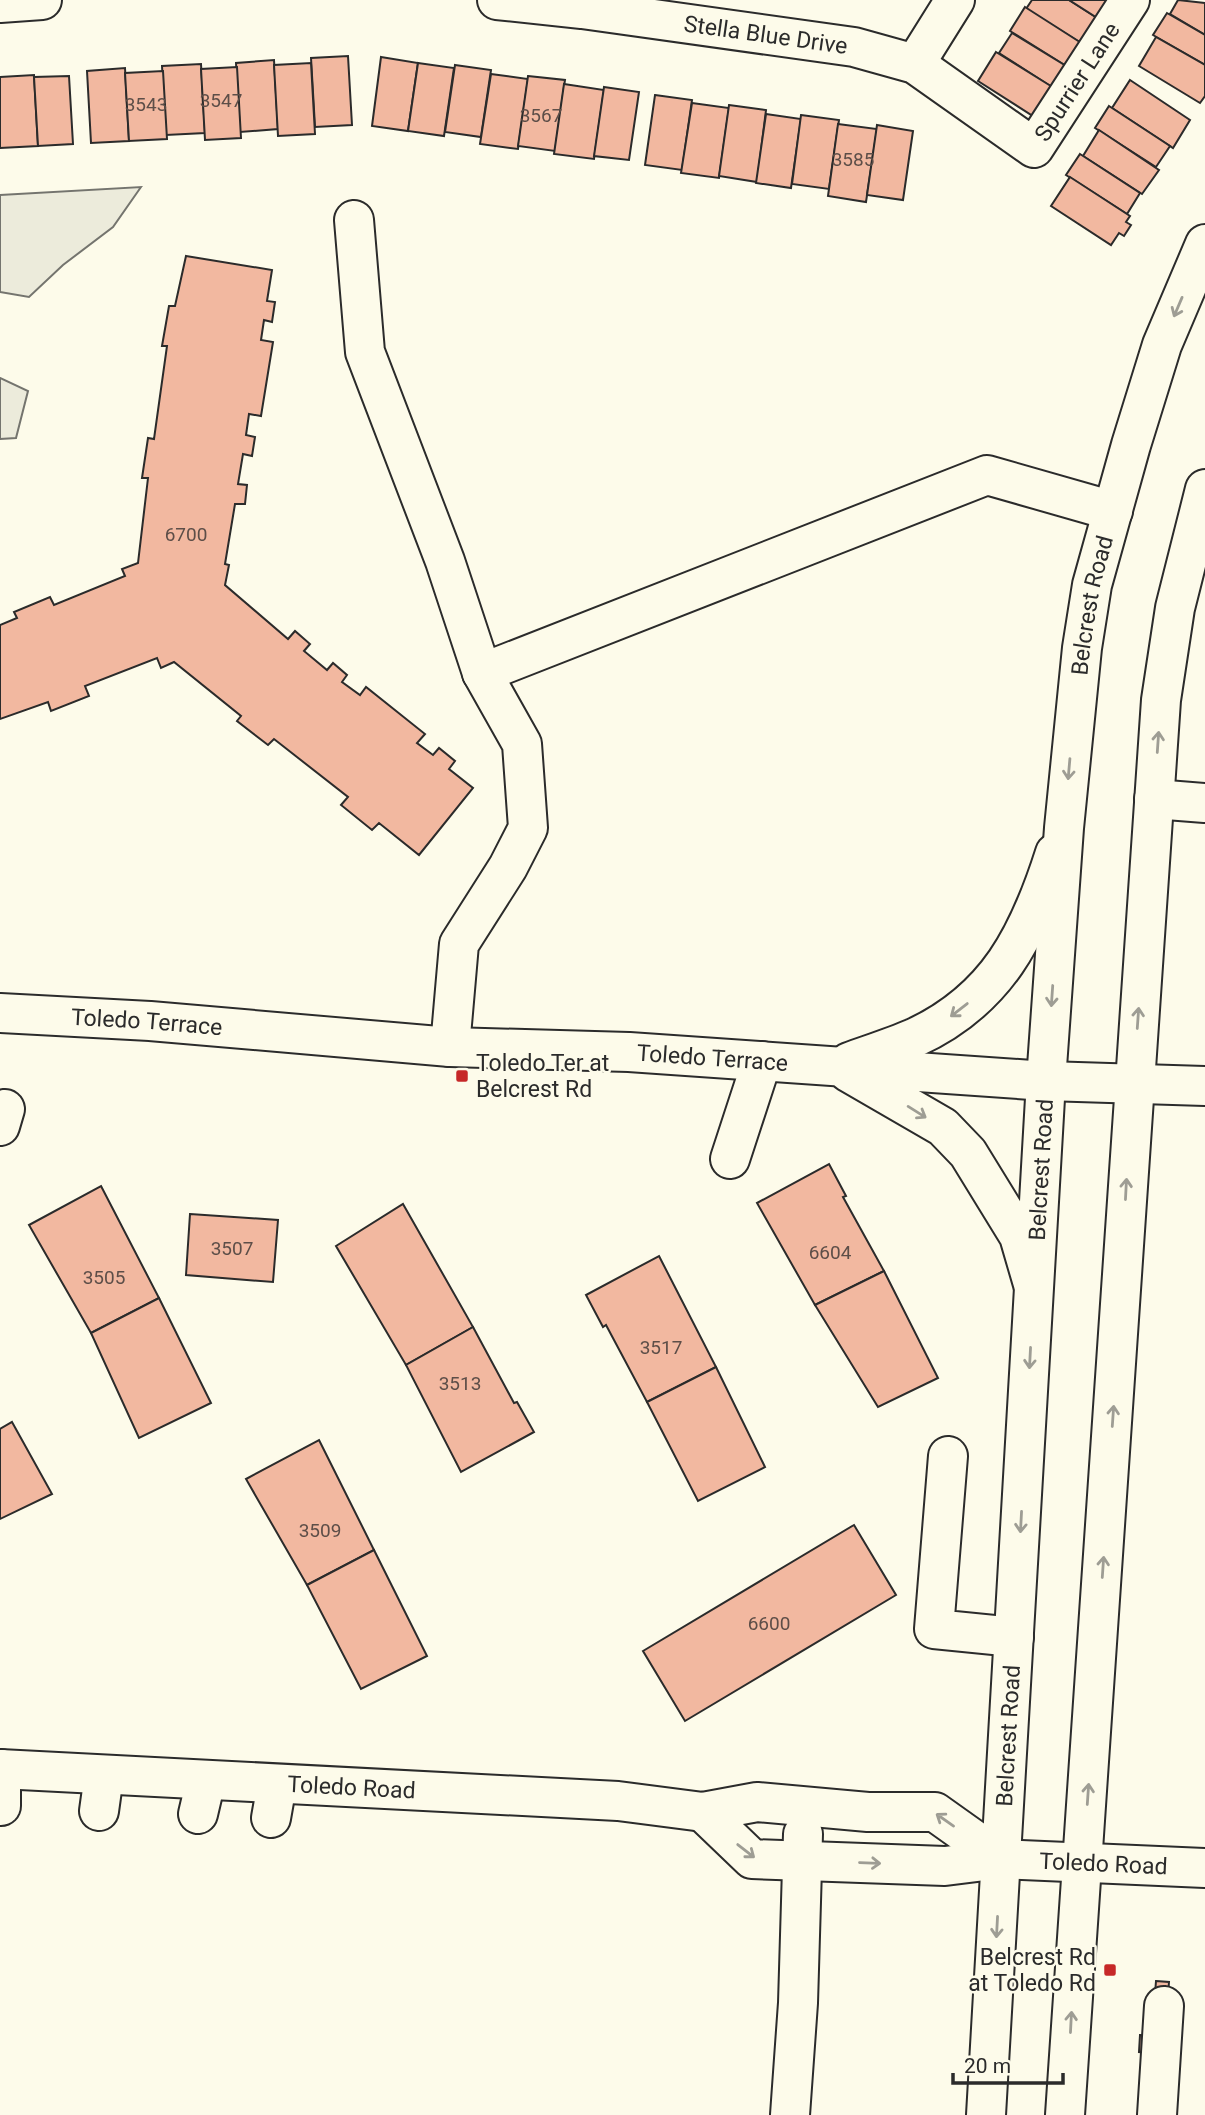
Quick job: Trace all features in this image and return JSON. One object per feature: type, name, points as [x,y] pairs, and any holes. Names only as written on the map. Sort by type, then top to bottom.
[{"type":"street","points":[[0,3],[42,0]]},
{"type":"street","name":"Stella Blue Drive","points":[[497,0],[582,9],[854,47],[915,65]]},
{"type":"street","points":[[915,65],[955,0]]},
{"type":"street","name":"Spurrier Lane","points":[[915,65],[1034,148],[1130,0]]},
{"type":"street","points":[[354,220],[365,352],[445,561],[482,673],[522,744],[528,828],[508,867],[459,944],[450,1047]]},
{"type":"street","name":"Belcrest Road","points":[[986,2115],[1046,1081],[1064,828],[1082,648],[1093,585],[1162,345],[1205,244]]},
{"type":"street","points":[[482,673],[987,475],[1113,511]]},
{"type":"street","points":[[1065,2115],[1161,700],[1175,608],[1205,489]]},
{"type":"street","points":[[1154,799],[1205,803]]},
{"type":"street","points":[[836,1066],[915,1037],[952,1016],[987,988],[1017,950],[1039,904],[1064,828]]},
{"type":"street","name":"Toledo Terrace","points":[[0,1013],[150,1021],[450,1047],[629,1052],[1046,1081],[1133,1086],[1200,1086]]},
{"type":"street","points":[[730,1159],[762,1061]]},
{"type":"street","points":[[836,1066],[943,1127],[968,1153],[1020,1236],[1034,1290]]},
{"type":"street","points":[[948,1456],[933,1629],[1014,1636]]},
{"type":"street","name":"Toledo Road","points":[[1,1781],[101,1793],[409,1806],[616,1811],[702,1828],[752,1858],[945,1866],[1001,1859],[1205,1868]]},
{"type":"street","name":"Toledo Road","points":[[702,1828],[757,1802],[868,1812],[935,1812],[1001,1859]]},
{"type":"street","points":[[790,2115],[798,2003],[804,1806]]},
{"type":"street","points":[[1157,2115],[1164,2006]]},
{"type":"shaded area","points":[[141,187],[113,227],[63,265],[29,297],[0,292],[0,195]]},
{"type":"shaded area","points":[[0,378],[28,391],[16,438],[0,439]]},
{"type":"building","points":[[1032,0],[1069,0],[1102,21],[1086,46],[1026,9]]},
{"type":"building","points":[[1069,0],[1115,0],[1102,21]]},
{"type":"building","points":[[1178,0],[1205,3],[1205,35],[1170,14]]},
{"type":"building","points":[[1025,7],[1086,46],[1071,69],[1010,31]]},
{"type":"building","points":[[1167,13],[1205,35],[1205,65],[1153,35]]},
{"type":"building","points":[[1012,33],[1071,69],[1058,91],[999,53]]},
{"type":"building","points":[[1156,37],[1205,65],[1205,96],[1200,103],[1139,66]]},
{"type":"building","points":[[996,52],[1054,88],[1036,118],[978,81]]},
{"type":"building","points":[[348,56],[352,125],[315,127],[311,58]]},
{"type":"building","points":[[381,57],[418,63],[408,131],[372,126]]},
{"type":"building","points":[[274,60],[278,129],[240,132],[236,63]]},
{"type":"building","points":[[311,63],[315,134],[278,136],[274,65]]},
{"type":"building","points":[[418,63],[454,68],[444,136],[408,131]]},
{"type":"building","points":[[201,64],[205,133],[166,135],[162,66]]},
{"type":"building","points":[[455,65],[491,70],[481,137],[445,132]]},
{"type":"building","points":[[237,67],[241,138],[205,140],[201,69]]},
{"type":"building","points":[[125,68],[129,141],[91,143],[87,71]]},
{"type":"building","points":[[163,71],[167,139],[129,141],[125,73]]},
{"type":"building","points":[[491,74],[528,79],[518,149],[480,144]]},
{"type":"building","points":[[34,75],[38,146],[0,148],[0,77]]},
{"type":"building","points":[[69,76],[73,144],[38,146],[34,77]]},
{"type":"building","points":[[528,76],[565,80],[555,151],[518,146]]},
{"type":"building","points":[[1130,80],[1190,120],[1173,148],[1112,108]]},
{"type":"building","points":[[564,84],[604,90],[594,159],[554,154]]},
{"type":"building","points":[[604,87],[639,92],[629,160],[594,156]]},
{"type":"building","points":[[655,95],[692,100],[682,170],[645,165]]},
{"type":"building","points":[[692,103],[729,108],[719,178],[681,173]]},
{"type":"building","points":[[729,105],[766,110],[757,182],[719,176]]},
{"type":"building","points":[[1109,106],[1170,146],[1156,167],[1095,128]]},
{"type":"building","points":[[766,114],[801,119],[791,188],[756,183]]},
{"type":"building","points":[[801,115],[839,120],[829,189],[792,184]]},
{"type":"building","points":[[838,124],[877,129],[866,202],[828,196]]},
{"type":"building","points":[[877,125],[913,131],[903,200],[867,195]]},
{"type":"building","points":[[1099,130],[1159,170],[1142,194],[1083,156]]},
{"type":"building","points":[[1080,154],[1140,193],[1127,214],[1066,175]]},
{"type":"building","points":[[1070,177],[1130,216],[1126,222],[1131,225],[1124,236],[1119,233],[1111,245],[1051,206]]},
{"type":"building","points":[[186,256],[272,270],[267,301],[275,302],[272,322],[264,320],[261,340],[273,342],[261,416],[249,414],[246,435],[255,437],[252,456],[243,454],[238,484],[247,485],[245,504],[235,504],[225,564],[229,565],[225,585],[288,639],[295,631],[310,644],[304,651],[327,670],[333,663],[347,675],[342,682],[360,695],[366,687],[425,734],[417,743],[433,755],[439,748],[455,761],[449,769],[473,788],[419,855],[379,823],[372,830],[341,805],[348,797],[274,739],[268,745],[237,721],[241,716],[174,662],[161,668],[157,658],[85,686],[89,696],[51,711],[48,702],[0,719],[0,625],[17,618],[14,612],[50,597],[54,605],[125,576],[122,569],[138,563],[148,478],[142,478],[148,438],[154,439],[167,346],[162,346],[169,306],[175,306]]},
{"type":"building","points":[[829,1164],[846,1196],[843,1197],[884,1271],[815,1305],[757,1203]]},
{"type":"building","points":[[101,1186],[159,1298],[91,1333],[29,1225]]},
{"type":"building","points":[[403,1204],[473,1327],[406,1365],[336,1246]]},
{"type":"building","points":[[190,1214],[278,1220],[273,1282],[186,1275]]},
{"type":"building","points":[[659,1256],[716,1367],[647,1402],[606,1325],[603,1327],[586,1295]]},
{"type":"building","points":[[884,1271],[938,1378],[878,1407],[815,1305]]},
{"type":"building","points":[[159,1298],[211,1403],[139,1438],[91,1333]]},
{"type":"building","points":[[473,1327],[514,1403],[517,1402],[534,1432],[461,1472],[406,1365]]},
{"type":"building","points":[[716,1367],[765,1467],[698,1501],[647,1402]]},
{"type":"building","points":[[12,1422],[52,1494],[0,1519],[0,1429]]},
{"type":"building","points":[[319,1440],[374,1550],[307,1585],[246,1479]]},
{"type":"building","points":[[854,1525],[896,1595],[685,1721],[643,1651]]},
{"type":"building","points":[[374,1550],[427,1656],[361,1689],[307,1585]]},
{"type":"building","points":[[1156,1981],[1169,1982],[1168,1995],[1155,1994]]},
{"type":"building","points":[[1140,2035],[1151,2036],[1150,2053],[1139,2052]]},
{"type":"place","name":"Toledo Ter at Belcrest Rd","points":[[462,1076]]},
{"type":"place","name":"Belcrest Rd at Toledo Rd","points":[[1110,1970]]}]
